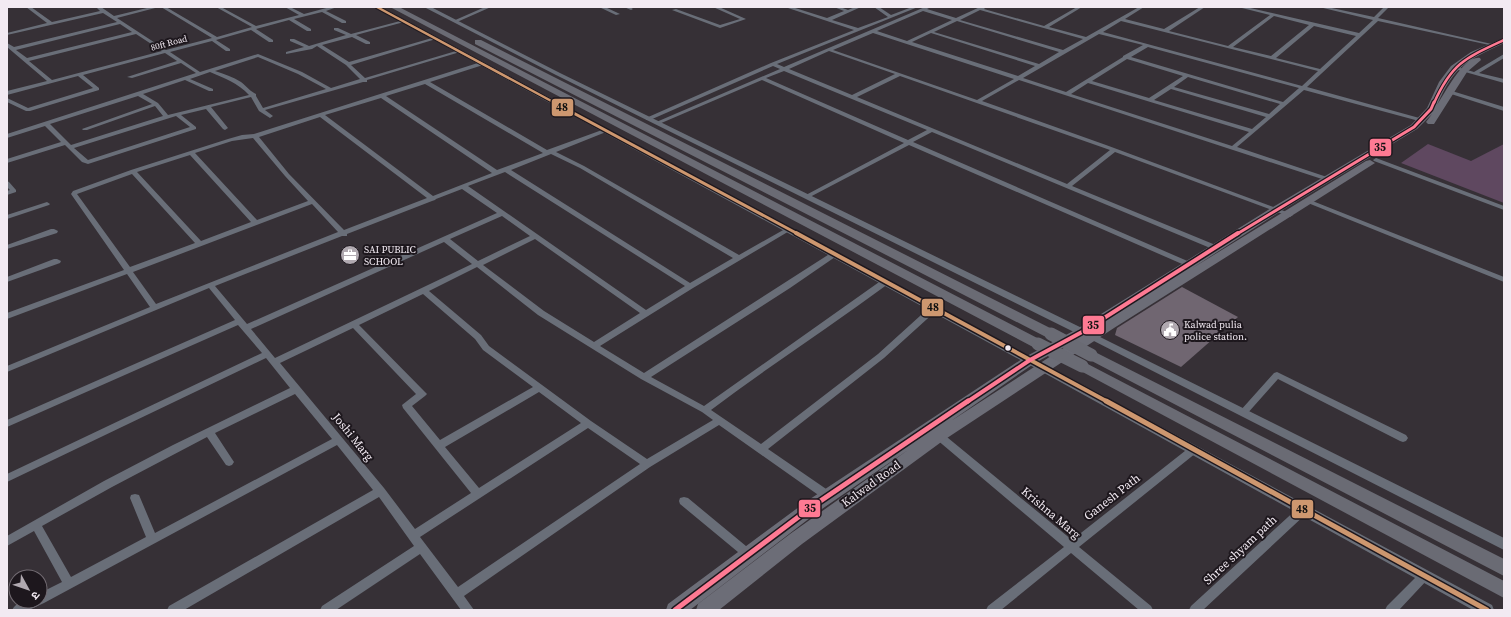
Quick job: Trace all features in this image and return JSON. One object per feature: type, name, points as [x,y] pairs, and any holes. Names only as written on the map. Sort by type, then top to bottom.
[{"type":"highway","points":[[394,7],[1038,344],[1087,361],[1504,568]]},
{"type":"highway","points":[[411,7],[1051,334],[1087,361],[1504,590]]},
{"type":"main road","points":[[1087,334],[1215,248],[1409,130],[1445,95],[1464,70],[1499,46],[1504,40]]},
{"type":"main road","points":[[1036,363],[1310,202],[1423,130],[1435,117],[1445,95]]},
{"type":"main road","name":"Kalwad Road","points":[[705,610],[796,539],[939,436],[1036,363]]},
{"type":"main road","name":"Kalwad Road","points":[[674,610],[828,496],[1036,363]]},
{"type":"street","points":[[28,7],[50,23]]},
{"type":"street","points":[[98,7],[115,17],[164,52],[200,74]]},
{"type":"street","points":[[115,17],[157,7]]},
{"type":"street","points":[[163,7],[214,39],[228,50]]},
{"type":"street","points":[[218,7],[254,28],[271,41]]},
{"type":"street","points":[[287,7],[303,15]]},
{"type":"street","name":"80ft Road","points":[[7,94],[335,7]]},
{"type":"street","points":[[377,7],[402,22],[787,230],[1036,363],[1487,610]]},
{"type":"street","points":[[427,7],[648,119],[1087,334],[1504,544]]},
{"type":"street","points":[[452,19],[480,7]]},
{"type":"street","points":[[452,19],[489,7]]},
{"type":"street","points":[[601,7],[618,14]]},
{"type":"street","points":[[674,10],[720,27],[744,19],[714,7]]},
{"type":"street","points":[[787,7],[859,30]]},
{"type":"street","points":[[836,7],[848,11]]},
{"type":"street","points":[[826,20],[859,7]]},
{"type":"street","points":[[876,7],[891,17]]},
{"type":"street","points":[[648,119],[774,64],[916,7]]},
{"type":"street","points":[[1045,27],[1080,7]]},
{"type":"street","points":[[978,102],[1142,7]]},
{"type":"street","points":[[1165,31],[1203,7]]},
{"type":"street","points":[[1240,7],[1360,35]]},
{"type":"street","points":[[1321,7],[1499,46]]},
{"type":"street","points":[[1233,148],[1322,71],[1376,20],[1376,17],[1385,7]]},
{"type":"street","points":[[657,123],[926,8],[956,20],[1063,52]]},
{"type":"street","points":[[908,42],[982,8],[1087,39]]},
{"type":"street","points":[[322,10],[344,22]]},
{"type":"street","points":[[7,34],[104,11]]},
{"type":"street","points":[[1229,47],[1273,15]]},
{"type":"street","points":[[290,19],[309,30]]},
{"type":"street","points":[[1120,19],[1322,71]]},
{"type":"street","points":[[13,49],[122,22]]},
{"type":"street","points":[[288,53],[402,22]]},
{"type":"street","points":[[1272,58],[1313,24]]},
{"type":"street","points":[[336,29],[368,43]]},
{"type":"street","points":[[873,31],[1328,179]]},
{"type":"street","points":[[26,60],[137,32]]},
{"type":"street","points":[[931,32],[1039,66]]},
{"type":"street","points":[[1099,32],[1421,120]]},
{"type":"street","points":[[348,64],[434,39]]},
{"type":"street","points":[[292,40],[310,48]]},
{"type":"street","points":[[7,44],[51,82]]},
{"type":"street","points":[[318,45],[348,64],[365,81]]},
{"type":"street","points":[[1066,94],[1147,45]]},
{"type":"street","points":[[830,50],[1290,214]]},
{"type":"street","points":[[261,110],[307,99],[331,90],[458,52]]},
{"type":"street","points":[[7,136],[258,55],[300,73],[331,90]]},
{"type":"street","points":[[1464,70],[1504,56]]},
{"type":"street","points":[[1125,57],[1284,104]]},
{"type":"street","points":[[130,76],[180,62]]},
{"type":"street","points":[[155,308],[130,270],[74,193],[78,190],[192,152],[242,137],[254,136],[481,64]]},
{"type":"street","points":[[774,64],[1215,248]]},
{"type":"street","points":[[1464,70],[1504,81]]},
{"type":"street","points":[[211,71],[248,88],[254,95],[261,110],[270,116]]},
{"type":"street","points":[[28,110],[99,91],[79,74]]},
{"type":"street","points":[[852,97],[898,75]]},
{"type":"street","points":[[1150,100],[1187,75]]},
{"type":"street","points":[[187,78],[211,90]]},
{"type":"street","points":[[761,78],[1189,265]]},
{"type":"street","points":[[1087,80],[1253,131]]},
{"type":"street","points":[[426,82],[548,152],[582,167],[738,258]]},
{"type":"street","points":[[1170,87],[1270,116]]},
{"type":"street","points":[[139,94],[156,104],[168,117]]},
{"type":"street","points":[[7,161],[177,114],[254,95]]},
{"type":"street","points":[[1445,95],[1504,109]]},
{"type":"street","points":[[382,96],[497,172]]},
{"type":"street","points":[[7,100],[38,116]]},
{"type":"street","points":[[84,129],[156,104]]},
{"type":"street","points":[[207,106],[225,128]]},
{"type":"street","points":[[46,124],[84,161],[88,162],[194,128],[177,114]]},
{"type":"street","points":[[321,115],[433,199]]},
{"type":"street","points":[[806,197],[932,130]]},
{"type":"street","points":[[7,369],[210,285],[344,234],[497,172],[604,131]]},
{"type":"street","points":[[254,136],[287,176],[344,234]]},
{"type":"street","points":[[1067,187],[1114,150]]},
{"type":"street","points":[[192,152],[256,223]]},
{"type":"street","points":[[1376,160],[1504,208]]},
{"type":"street","points":[[505,169],[690,286]]},
{"type":"street","points":[[133,171],[200,244]]},
{"type":"street","points":[[7,183],[14,191],[7,193]]},
{"type":"street","points":[[463,186],[501,214],[534,237],[542,240],[645,313]]},
{"type":"street","points":[[7,316],[312,202]]},
{"type":"street","points":[[1310,202],[1504,280]]},
{"type":"street","points":[[7,217],[47,204]]},
{"type":"street","points":[[7,424],[501,214]]},
{"type":"street","points":[[594,346],[645,313],[787,230]]},
{"type":"street","points":[[7,247],[54,231]]},
{"type":"street","points":[[7,478],[271,358],[354,324],[534,237]]},
{"type":"street","points":[[445,239],[540,313],[644,377],[705,410],[828,496]]},
{"type":"street","points":[[644,377],[726,324],[773,296],[834,255]]},
{"type":"street","points":[[7,280],[57,261]]},
{"type":"street","points":[[705,410],[733,388],[825,326],[885,282]]},
{"type":"street","name":"Joshi Marg","points":[[210,285],[380,491],[468,610]]},
{"type":"street","points":[[425,291],[478,337],[486,348],[539,388],[648,464]]},
{"type":"street","points":[[761,450],[881,356],[934,308]]},
{"type":"street","points":[[354,324],[422,394],[407,405],[438,446],[478,494]]},
{"type":"street","points":[[1243,412],[1277,375],[1403,438]]},
{"type":"street","points":[[438,446],[539,388]]},
{"type":"street","points":[[7,542],[108,484],[297,389]]},
{"type":"street","points":[[456,595],[648,464],[720,420]]},
{"type":"street","points":[[413,536],[588,423]]},
{"type":"street","points":[[209,432],[229,462]]},
{"type":"street","name":"Krishna Marg","points":[[939,436],[1147,610]]},
{"type":"street","points":[[48,595],[339,440]]},
{"type":"street","name":"Ganesh Path","points":[[992,610],[1193,450]]},
{"type":"street","points":[[173,610],[380,491]]},
{"type":"street","points":[[135,498],[153,540]]},
{"type":"street","points":[[684,501],[748,554]]},
{"type":"street","name":"Shree shyam path","points":[[1195,610],[1303,510]]},
{"type":"street","points":[[36,525],[68,584]]},
{"type":"street","points":[[326,610],[421,547]]},
{"type":"street","points":[[1391,610],[1424,576]]},
{"type":"shaded area","points":[[1428,144],[1471,161],[1504,144],[1504,203],[1401,163]]},
{"type":"building","name":"Kalwad pulia police station.","points":[[1182,287],[1238,317],[1181,367],[1115,335],[1117,328]]},
{"type":"transit line","name":"48","points":[[377,7],[1030,360],[1487,610]]},
{"type":"transit line","name":"35","points":[[675,610],[813,506],[1030,360],[1082,332],[1277,209],[1414,127],[1431,109],[1443,82],[1454,68],[1474,54],[1504,40]]},
{"type":"place","name":"SAI PUBLIC SCHOOL","points":[[350,255]]},
{"type":"place","name":"Kalwad pulia police station.","points":[[1170,330]]}]
